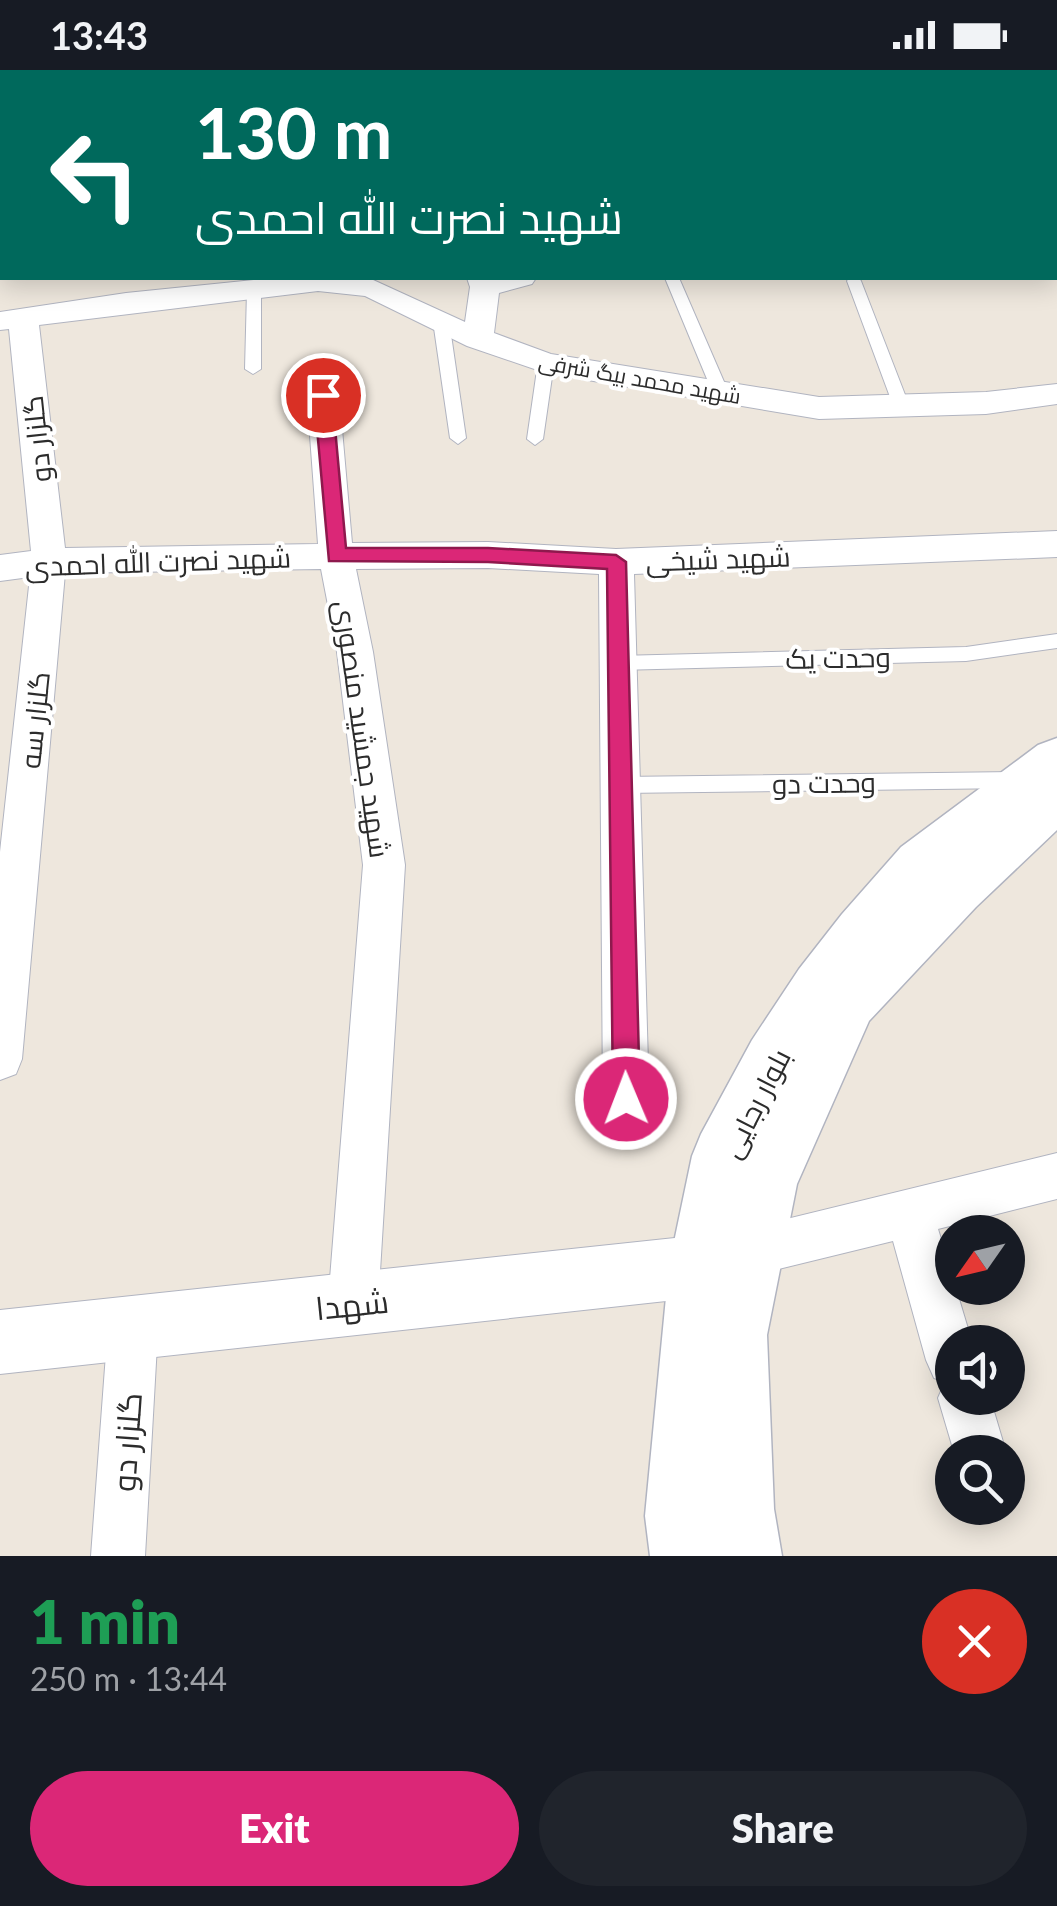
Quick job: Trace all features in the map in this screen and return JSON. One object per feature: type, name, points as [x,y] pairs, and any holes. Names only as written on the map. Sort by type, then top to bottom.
[{"type":"main road","name":"بلوار رجایی","points":[[688,1556],[682,1516],[726,1259],[848,1002],[1049,795]]},
{"type":"main road","name":"بلوار رجایی","points":[[726,1259],[737,1509],[744,1556]]},
{"type":"street","name":"شهید محمد بیگ شرفی","points":[[12,320],[126,302],[318,282],[370,288],[478,338],[546,364],[818,408],[986,403],[1057,394]]},
{"type":"street","points":[[478,338],[483,282]]},
{"type":"street","name":"گلزار دو","points":[[12,320],[49,560]]},
{"type":"street","name":"شهید جمشید منصوری","points":[[323,395],[336,556],[355,652],[384,864],[354,1304]]},
{"type":"street","name":"شهید شیخی","points":[[626,1099],[616,562],[1057,544]]},
{"type":"street","name":"شهید نصرت الله احمدی","points":[[0,568],[49,560],[336,556],[488,555],[616,562]]},
{"type":"street","name":"گلزار سه","points":[[0,1059],[49,560]]},
{"type":"street","points":[[726,1259],[1057,1176]]},
{"type":"street","points":[[909,1213],[942,1325]]},
{"type":"street","name":"شهدا","points":[[0,1342],[726,1259]]},
{"type":"street","name":"گلزار دو","points":[[118,1556],[133,1328]]},
{"type":"lane","points":[[673,280],[720,392]]},
{"type":"lane","points":[[854,282],[900,404]]},
{"type":"lane","points":[[254,291],[254,369]]},
{"type":"lane","points":[[441,321],[458,438]]},
{"type":"lane","points":[[535,439],[546,364]]},
{"type":"lane","name":"وحدت یک","points":[[618,663],[966,654],[1057,641]]},
{"type":"lane","name":"وحدت دو","points":[[621,785],[1049,795]]},
{"type":"route","points":[[323,395],[336,556],[488,555],[616,562],[626,1099]]}]
